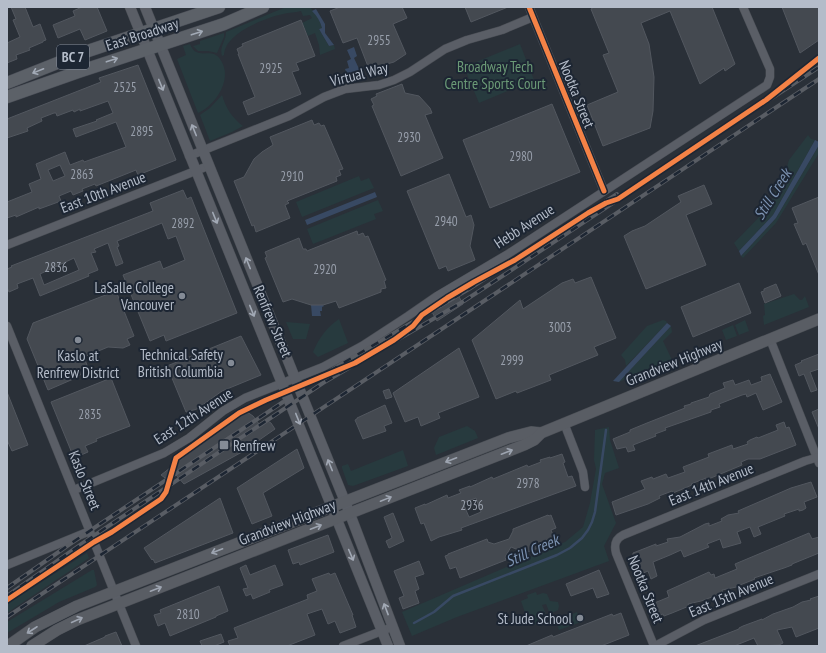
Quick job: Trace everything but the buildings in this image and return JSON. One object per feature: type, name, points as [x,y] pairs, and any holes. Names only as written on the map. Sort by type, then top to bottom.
[{"type":"main road","name":"East Broadway","points":[[7,83],[85,52],[219,7]]},
{"type":"main road","name":"East Broadway","points":[[7,97],[224,24],[263,7]]},
{"type":"main road","name":"Grandview Highway","points":[[32,646],[77,620],[524,445],[534,440],[541,433],[564,423],[819,319]]},
{"type":"main road","name":"Grandview Highway","points":[[8,646],[57,615],[114,591],[508,438],[531,432],[541,433]]},
{"type":"street","name":"Renfrew Street","points":[[130,7],[388,646]]},
{"type":"street","name":"Renfrew Street","points":[[145,7],[350,514],[400,646]]},
{"type":"street","name":"Nootka Street","points":[[529,7],[604,191]]},
{"type":"street","name":"Hebb Avenue","points":[[283,383],[323,367],[362,346],[437,296],[508,254],[767,85],[770,77],[770,69],[743,7]]},
{"type":"street","name":"Virtual Way","points":[[189,156],[290,116],[324,96],[345,89],[379,85],[394,80],[410,72],[450,46],[502,30],[533,17]]},
{"type":"street","name":"East 10th Avenue","points":[[7,245],[208,166]]},
{"type":"street","name":"Kaslo Street","points":[[7,326],[136,646]]},
{"type":"street","points":[[770,339],[818,459]]},
{"type":"street","name":"East 12th Avenue","points":[[74,490],[164,453],[189,438],[223,410],[246,398],[283,383]]},
{"type":"street","points":[[564,423],[583,472],[585,487]]},
{"type":"street","name":"East 14th Avenue","points":[[616,541],[623,534],[818,459]]},
{"type":"street","points":[[7,565],[90,531]]},
{"type":"street","name":"Nootka Street","points":[[616,541],[616,553],[654,646]]},
{"type":"street","name":"East 15th Avenue","points":[[654,646],[704,620],[819,574]]},
{"type":"street","points":[[343,646],[393,627]]},
{"type":"green space","points":[[286,7],[310,7],[319,19],[322,28],[319,29],[329,46],[334,45],[335,49],[320,55],[319,45],[315,33],[308,36],[302,23],[312,18],[310,15],[303,16],[301,11],[286,13],[266,19],[238,33],[226,47],[224,55],[222,56],[221,50],[226,32]]},
{"type":"green space","points":[[224,33],[224,37],[217,53],[198,51],[193,46],[200,44],[200,41]]},
{"type":"green space","points":[[190,44],[196,52],[216,55],[224,66],[225,74],[224,82],[217,97],[211,104],[198,113],[177,59],[186,55],[183,46]]},
{"type":"green space","name":"Broadway Tech Centre Sports Court","points":[[520,44],[534,80],[479,103],[464,67]]},
{"type":"green space","points":[[222,95],[230,112],[243,126],[210,141],[200,115],[210,108]]},
{"type":"green space","points":[[808,135],[811,139],[815,140],[773,215],[739,251],[734,243],[768,208],[775,192],[783,180],[789,160]]},
{"type":"green space","points":[[819,145],[819,153],[776,223],[743,258],[741,256],[776,218]]},
{"type":"green space","points":[[359,176],[361,181],[369,178],[374,188],[302,217],[296,202]]},
{"type":"green space","points":[[378,200],[383,211],[374,214],[376,219],[313,244],[307,229]]},
{"type":"green space","points":[[794,294],[800,300],[802,300],[805,296],[809,307],[764,325],[764,304]]},
{"type":"green space","points":[[339,319],[348,343],[318,357],[313,352],[318,342],[327,329]]},
{"type":"green space","points":[[663,320],[667,323],[626,366],[625,360],[621,355],[647,326]]},
{"type":"green space","points":[[745,320],[749,331],[739,335],[735,325]]},
{"type":"green space","points":[[286,322],[310,324],[306,339],[293,339]]},
{"type":"green space","points":[[733,325],[737,336],[726,340],[722,330]]},
{"type":"green space","points":[[671,326],[672,332],[663,341],[672,360],[619,382]]},
{"type":"green space","points":[[467,426],[475,431],[478,438],[436,455],[434,448],[439,437]]},
{"type":"green space","points":[[609,427],[610,440],[619,468],[605,473],[602,484],[616,523],[604,546],[609,561],[457,617],[412,636],[402,612],[565,542],[583,527],[590,503],[596,469],[594,460],[595,430]]},
{"type":"green space","points":[[403,450],[408,466],[353,486],[348,485],[342,466],[348,464],[351,471]]},
{"type":"green space","points":[[87,553],[89,558],[7,613],[7,604]]},
{"type":"green space","points":[[94,570],[97,585],[95,587],[59,602],[7,633],[7,622]]},
{"type":"green space","points":[[536,592],[537,595],[543,593],[547,594],[550,601],[558,602],[559,606],[558,610],[550,614],[546,604],[542,605],[548,619],[539,624],[532,625],[529,624],[521,601],[528,598],[527,595]]},
{"type":"green space","points":[[577,612],[581,622],[559,630],[556,621]]},
{"type":"water","points":[[316,9],[325,24],[325,33],[334,45],[329,46],[319,29],[322,28],[317,17],[312,11]]},
{"type":"water","points":[[354,47],[357,56],[354,58],[360,71],[358,72],[359,75],[348,77],[345,69],[349,68],[347,61],[351,59],[347,50]]},
{"type":"water","points":[[815,140],[819,142],[819,145],[776,218],[741,256],[739,251],[773,215]]},
{"type":"water","points":[[375,192],[377,197],[307,225],[305,220]]},
{"type":"water","points":[[311,305],[324,306],[322,307],[322,311],[320,311],[321,316],[312,316]]},
{"type":"water","points":[[667,323],[671,326],[619,382],[613,381]]},
{"type":"waterway","name":"Still Creek","points":[[414,623],[434,612],[453,596],[557,555],[570,548],[582,538],[588,530],[595,512],[606,430]]},
{"type":"railway","points":[[7,596],[83,543],[323,383],[464,301],[819,67]]},
{"type":"railway","points":[[7,617],[819,79]]},
{"type":"railway","points":[[317,380],[338,366],[469,289],[617,194]]},
{"type":"railway","points":[[7,588],[70,544],[283,402]]},
{"type":"cycle path","points":[[529,7],[604,191]]},
{"type":"cycle path","points":[[7,600],[161,499],[166,492],[176,458],[239,413],[266,400],[355,363],[394,340],[413,326],[422,315],[447,298],[515,260],[588,213],[606,203],[618,199],[766,100],[819,58]]},
{"type":"place","name":"LaSalle College Vancouver","points":[[182,296]]},
{"type":"place","name":"Kaslo at Renfrew District","points":[[78,340]]},
{"type":"place","name":"Technical Safety British Columbia","points":[[231,363]]},
{"type":"place","name":"Renfrew","points":[[224,445]]},
{"type":"place","name":"St Jude School","points":[[580,618]]}]
